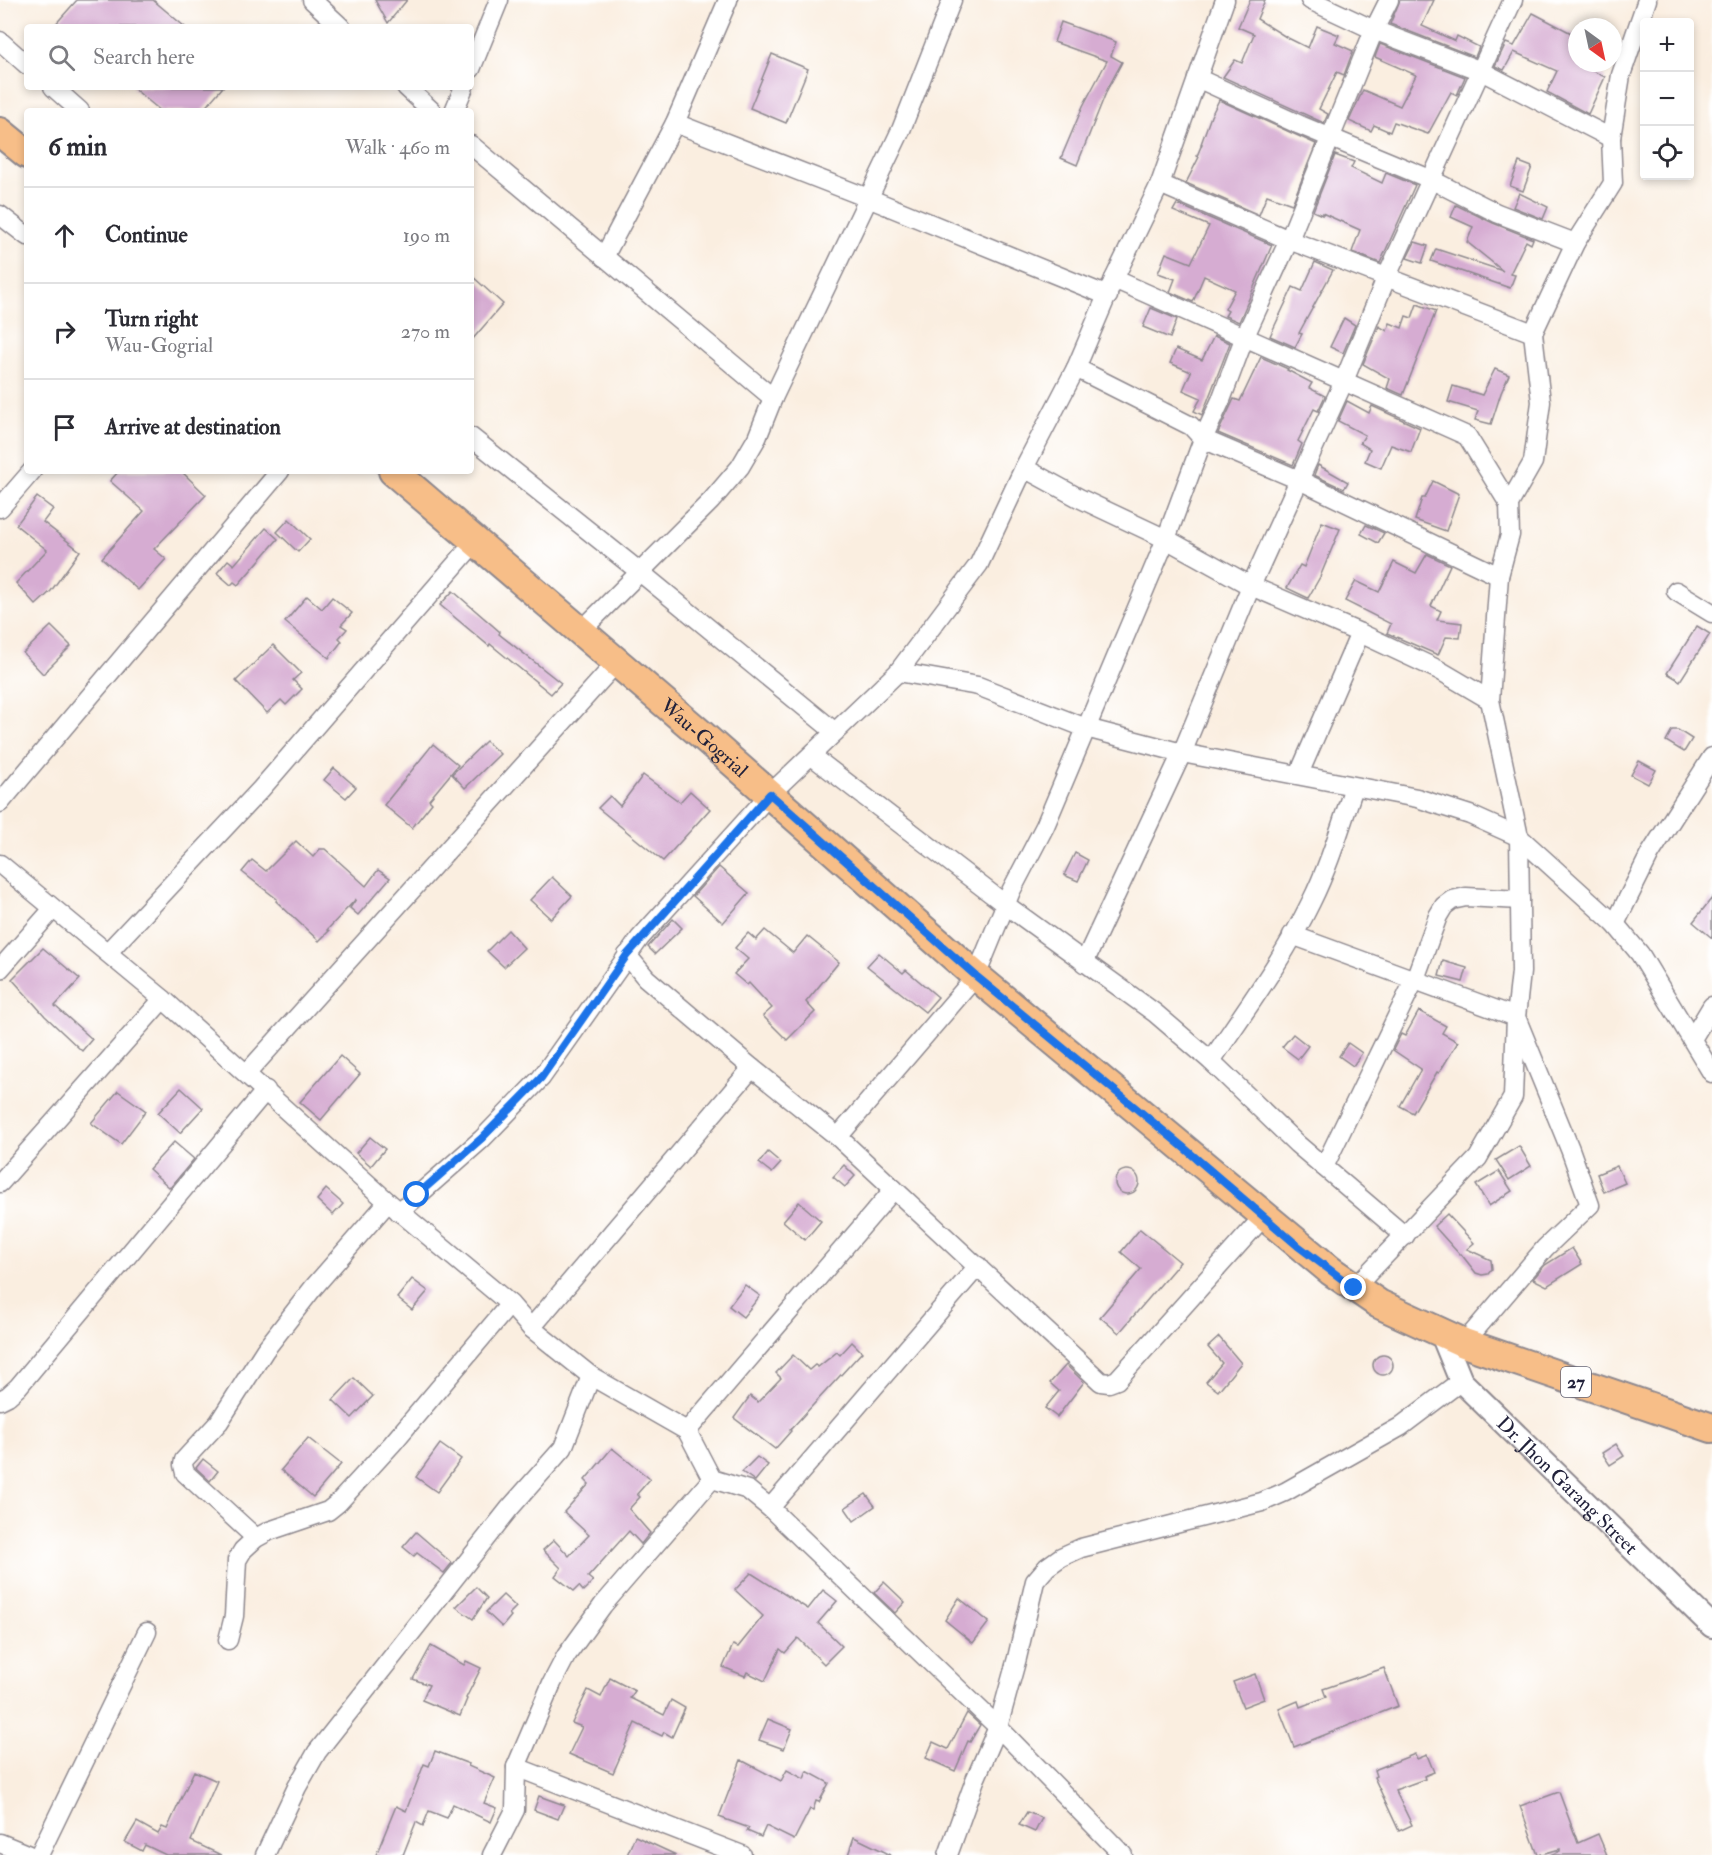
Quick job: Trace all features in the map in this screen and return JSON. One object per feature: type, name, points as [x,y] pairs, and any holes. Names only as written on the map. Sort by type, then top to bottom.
[{"type":"main road","points":[[0,132],[24,152]]},
{"type":"main road","name":"Wau-Gogrial","points":[[397,474],[770,794],[976,976],[1298,1246],[1379,1304],[1453,1337]]},
{"type":"main road","name":"27","points":[[1453,1337],[1712,1428]]},
{"type":"street","points":[[312,0],[338,24]]},
{"type":"street","points":[[474,62],[499,0]]},
{"type":"street","points":[[604,257],[675,123],[728,0]]},
{"type":"street","points":[[580,632],[711,501],[740,466],[756,438],[901,130],[952,0]]},
{"type":"street","points":[[256,1538],[185,1473],[184,1460],[219,1422],[266,1350],[313,1288],[393,1207],[482,1138],[541,1078],[627,955],[770,794],[898,672],[979,564],[1024,468],[1076,368],[1160,184],[1225,0]]},
{"type":"street","points":[[1310,0],[1374,30],[1481,71],[1611,138]]},
{"type":"street","points":[[838,1137],[976,976],[1011,891],[1045,826],[1166,539],[1245,336],[1289,240],[1374,30],[1389,0]]},
{"type":"street","points":[[1084,963],[1182,753],[1251,586],[1344,381],[1387,276],[1513,0]]},
{"type":"street","points":[[1509,504],[1533,462],[1541,402],[1533,333],[1575,243],[1613,183],[1611,138],[1621,75],[1647,0]]},
{"type":"street","points":[[0,41],[24,62]]},
{"type":"street","points":[[1197,78],[1430,179],[1497,213],[1575,243]]},
{"type":"street","points":[[56,90],[77,108]]},
{"type":"street","points":[[409,90],[429,108]]},
{"type":"street","points":[[455,108],[463,90]]},
{"type":"street","points":[[675,123],[868,198],[1245,336],[1467,436],[1509,504],[1510,535],[1498,576],[1490,700],[1519,837],[1521,972],[1516,1017],[1513,1097],[1478,1158],[1354,1288]]},
{"type":"street","points":[[474,148],[773,398]]},
{"type":"street","points":[[1160,184],[1289,240],[1533,333]]},
{"type":"street","points":[[0,215],[24,234]]},
{"type":"street","points":[[1076,368],[1191,426],[1203,439],[1299,480],[1498,576]]},
{"type":"street","points":[[474,439],[835,732]]},
{"type":"street","points":[[1024,468],[1079,498],[1166,539],[1251,586],[1439,670],[1490,700]]},
{"type":"street","points":[[0,508],[29,474]]},
{"type":"street","points":[[0,803],[277,474]]},
{"type":"street","points":[[108,952],[261,789],[476,542]]},
{"type":"street","points":[[1676,591],[1712,613]]},
{"type":"street","points":[[1299,774],[1360,633]]},
{"type":"street","points":[[247,1074],[616,663]]},
{"type":"street","points":[[898,672],[978,686],[1086,728],[1182,753],[1417,798],[1470,815],[1519,837],[1615,924],[1640,954],[1712,1073]]},
{"type":"street","points":[[812,756],[1006,905],[1155,1013],[1211,1060],[1297,1144],[1405,1236]]},
{"type":"street","points":[[1615,924],[1650,854],[1712,757]]},
{"type":"street","points":[[1211,1060],[1292,935],[1316,892],[1354,787]]},
{"type":"street","points":[[0,864],[164,999],[393,1207],[510,1304],[531,1328],[591,1376],[687,1431],[711,1479],[748,1490],[770,1508],[998,1727],[1123,1855]]},
{"type":"street","points":[[1324,1167],[1415,979],[1438,916],[1444,906],[1452,900],[1466,897],[1520,900]]},
{"type":"street","points":[[0,969],[53,909]]},
{"type":"street","points":[[1292,935],[1516,1017],[1570,1149],[1590,1205],[1453,1337]]},
{"type":"street","points":[[627,955],[646,978],[838,1137],[1101,1382],[1109,1383],[1117,1380],[1264,1216]]},
{"type":"street","points":[[0,1183],[164,999]]},
{"type":"street","points":[[1692,1039],[1712,1006]]},
{"type":"street","points":[[531,1328],[752,1068]]},
{"type":"street","points":[[0,1400],[18,1387],[266,1090]]},
{"type":"street","points":[[687,1431],[894,1189]]},
{"type":"street","points":[[770,1508],[978,1266]]},
{"type":"street","points":[[228,1640],[234,1616],[237,1560],[243,1550],[256,1538],[269,1531],[328,1511],[338,1503],[392,1444],[510,1304]]},
{"type":"street","name":"Dr. Jhon Garang Street","points":[[1453,1337],[1461,1381],[1712,1626]]},
{"type":"street","points":[[265,1855],[297,1787],[317,1752],[509,1509],[563,1448],[591,1376]]},
{"type":"street","points":[[948,1855],[975,1780],[998,1727],[1035,1581],[1047,1567],[1061,1557],[1081,1548],[1262,1502],[1285,1492],[1400,1426],[1461,1381]]},
{"type":"street","points":[[492,1855],[515,1810],[516,1767],[566,1656],[603,1605],[711,1479]]},
{"type":"street","points":[[39,1855],[147,1632]]},
{"type":"street","points":[[516,1767],[733,1854]]},
{"type":"street","points":[[0,1843],[28,1855]]},
{"type":"building","points":[[77,0],[153,0],[181,24],[56,24]]},
{"type":"building","points":[[375,0],[407,0],[388,23]]},
{"type":"building","points":[[1250,0],[1265,0],[1257,19],[1308,48],[1317,26],[1339,35],[1335,43],[1353,51],[1344,75],[1337,72],[1319,109],[1328,114],[1324,123],[1223,77],[1235,60],[1242,63],[1254,34],[1238,27]]},
{"type":"building","points":[[1400,0],[1434,0],[1422,26],[1455,41],[1457,36],[1479,47],[1475,57],[1390,24]]},
{"type":"building","points":[[1533,13],[1568,31],[1568,72],[1595,72],[1605,77],[1588,114],[1547,92],[1557,71],[1514,52],[1504,70],[1495,66],[1506,43],[1514,46]]},
{"type":"building","points":[[1061,22],[1116,42],[1111,56],[1122,62],[1107,90],[1077,165],[1061,158],[1083,106],[1107,61],[1054,42]]},
{"type":"building","points":[[1380,44],[1465,77],[1457,95],[1451,92],[1428,134],[1394,122],[1390,132],[1374,125],[1371,131],[1349,121],[1363,90],[1400,106],[1416,75],[1375,57]]},
{"type":"building","points":[[772,54],[808,69],[786,123],[750,108]]},
{"type":"building","points":[[136,90],[220,90],[205,108],[157,108]]},
{"type":"building","points":[[1219,100],[1316,144],[1292,204],[1267,195],[1259,215],[1186,183],[1199,157],[1197,156],[1201,144]]},
{"type":"building","points":[[1335,155],[1354,162],[1351,168],[1382,183],[1386,173],[1415,185],[1380,263],[1352,252],[1360,230],[1313,211]]},
{"type":"building","points":[[1519,162],[1532,167],[1523,191],[1510,186]]},
{"type":"building","points":[[1519,193],[1548,207],[1543,219],[1513,207]]},
{"type":"building","points":[[1177,204],[1272,245],[1239,322],[1225,316],[1228,311],[1225,309],[1235,290],[1204,276],[1193,302],[1170,292],[1175,279],[1158,273],[1166,253],[1191,263],[1209,226],[1173,211]]},
{"type":"building","points":[[1456,205],[1533,239],[1531,244],[1526,241],[1510,274],[1515,275],[1510,288],[1431,261],[1436,249],[1503,271],[1467,242],[1473,227],[1451,217]]},
{"type":"building","points":[[1415,242],[1428,246],[1422,263],[1407,258]]},
{"type":"building","points":[[1315,262],[1333,270],[1299,333],[1302,334],[1295,347],[1270,336],[1293,287],[1302,291]]},
{"type":"building","points":[[474,278],[503,304],[474,338]]},
{"type":"building","points":[[1417,304],[1436,311],[1403,395],[1387,388],[1390,379],[1363,364],[1379,326],[1387,331],[1390,323],[1402,328],[1406,316],[1412,318]]},
{"type":"building","points":[[1151,308],[1177,319],[1170,338],[1143,327]]},
{"type":"building","points":[[1344,318],[1355,325],[1343,353],[1330,347]]},
{"type":"building","points":[[1214,336],[1230,343],[1202,415],[1194,411],[1201,398],[1183,390],[1191,372],[1170,363],[1176,349],[1202,360]]},
{"type":"building","points":[[1261,357],[1312,383],[1309,388],[1325,396],[1318,411],[1314,409],[1298,441],[1302,444],[1293,465],[1218,433],[1234,399],[1240,401]]},
{"type":"building","points":[[1495,369],[1509,375],[1491,424],[1475,420],[1478,411],[1448,402],[1453,386],[1482,395]]},
{"type":"building","points":[[1347,401],[1369,413],[1372,406],[1420,428],[1411,452],[1391,445],[1381,468],[1365,461],[1370,449],[1360,443],[1365,435],[1338,421]]},
{"type":"building","points":[[1318,465],[1348,482],[1344,489],[1314,475]]},
{"type":"building","points":[[116,474],[184,474],[206,495],[154,549],[166,559],[138,590],[102,558],[144,511],[110,481]]},
{"type":"building","points":[[1433,481],[1459,494],[1446,531],[1415,520],[1422,498],[1425,498]]},
{"type":"building","points":[[37,497],[53,509],[43,522],[80,551],[51,591],[36,605],[16,583],[47,550],[16,525]]},
{"type":"building","points":[[289,519],[310,539],[298,552],[277,532]]},
{"type":"building","points":[[1322,522],[1340,529],[1320,577],[1308,598],[1287,588],[1300,565],[1304,567]]},
{"type":"building","points":[[1366,525],[1384,533],[1378,543],[1361,534]]},
{"type":"building","points":[[266,528],[278,539],[238,585],[234,582],[231,585],[217,573],[228,560],[234,565]]},
{"type":"building","points":[[1427,554],[1450,565],[1431,606],[1441,611],[1437,620],[1462,623],[1460,638],[1446,637],[1438,655],[1387,633],[1391,624],[1345,601],[1356,581],[1379,592],[1394,562],[1416,573]]},
{"type":"building","points":[[453,591],[500,632],[499,634],[561,683],[551,694],[440,605]]},
{"type":"building","points":[[307,596],[322,609],[332,597],[352,613],[341,625],[347,629],[339,638],[342,641],[329,658],[285,622]]},
{"type":"building","points":[[51,626],[71,646],[43,674],[23,653]]},
{"type":"building","points":[[1697,626],[1710,634],[1680,681],[1667,673]]},
{"type":"building","points":[[273,645],[301,673],[293,680],[302,689],[286,705],[281,700],[267,713],[236,681]]},
{"type":"building","points":[[1672,730],[1678,730],[1692,739],[1684,752],[1666,741]]},
{"type":"building","points":[[486,741],[500,754],[465,788],[452,774]]},
{"type":"building","points":[[433,744],[458,765],[429,800],[432,803],[412,828],[384,805]]},
{"type":"building","points":[[1639,761],[1656,770],[1648,784],[1631,775]]},
{"type":"building","points":[[334,768],[356,787],[346,798],[324,780]]},
{"type":"building","points":[[643,775],[680,802],[690,791],[710,809],[663,861],[598,808],[610,796],[620,806]]},
{"type":"building","points":[[296,841],[313,857],[320,849],[325,849],[366,886],[378,870],[390,878],[358,915],[350,908],[356,899],[319,941],[276,901],[277,899],[242,872],[252,860],[266,871]]},
{"type":"building","points":[[1075,853],[1088,860],[1078,881],[1064,875]]},
{"type":"building","points":[[719,867],[749,893],[723,923],[693,896]]},
{"type":"building","points":[[552,877],[572,896],[551,919],[530,900]]},
{"type":"building","points":[[1712,898],[1712,938],[1693,922]]},
{"type":"building","points":[[673,919],[682,928],[655,954],[648,947]]},
{"type":"building","points":[[508,930],[524,948],[504,967],[487,951]]},
{"type":"building","points":[[765,930],[793,953],[807,936],[839,962],[806,1002],[815,1012],[787,1040],[763,1016],[772,1008],[749,983],[747,985],[734,974],[748,959],[735,948],[748,933],[756,940]]},
{"type":"building","points":[[43,948],[80,979],[55,1006],[92,1039],[82,1051],[45,1016],[12,979]]},
{"type":"building","points":[[879,953],[903,973],[906,970],[938,997],[925,1012],[867,966]]},
{"type":"building","points":[[1443,961],[1467,968],[1463,982],[1439,976]]},
{"type":"building","points":[[1419,1011],[1446,1026],[1442,1033],[1458,1042],[1413,1113],[1400,1106],[1421,1069],[1393,1050],[1401,1034],[1405,1036]]},
{"type":"building","points":[[1293,1034],[1308,1046],[1298,1059],[1282,1047]]},
{"type":"building","points":[[1348,1043],[1362,1053],[1353,1066],[1339,1056]]},
{"type":"building","points":[[340,1056],[360,1074],[321,1120],[300,1102]]},
{"type":"building","points":[[181,1088],[203,1108],[180,1133],[158,1113]]},
{"type":"building","points":[[118,1091],[146,1111],[121,1144],[91,1123]]},
{"type":"building","points":[[370,1137],[385,1149],[371,1166],[356,1153]]},
{"type":"building","points":[[174,1142],[194,1159],[170,1188],[149,1169]]},
{"type":"building","points":[[1519,1146],[1531,1166],[1509,1180],[1496,1160]]},
{"type":"building","points":[[768,1152],[781,1163],[772,1173],[759,1163]]},
{"type":"building","points":[[844,1165],[855,1176],[845,1187],[833,1177]]},
{"type":"building","points":[[1617,1166],[1625,1183],[1604,1192],[1597,1174]]},
{"type":"building","points":[[1127,1170],[1135,1174],[1139,1182],[1135,1190],[1127,1194],[1119,1190],[1115,1182],[1119,1174]]},
{"type":"building","points":[[1499,1171],[1512,1191],[1489,1206],[1476,1185]]},
{"type":"building","points":[[326,1189],[343,1204],[333,1215],[317,1200]]},
{"type":"building","points":[[799,1202],[821,1221],[805,1240],[783,1221]]},
{"type":"building","points":[[1447,1214],[1474,1243],[1467,1249],[1491,1260],[1492,1269],[1488,1274],[1476,1273],[1434,1226]]},
{"type":"building","points":[[1140,1229],[1180,1262],[1119,1333],[1100,1317],[1141,1269],[1121,1252]]},
{"type":"building","points":[[1572,1248],[1582,1264],[1547,1286],[1533,1279],[1545,1265]]},
{"type":"building","points":[[412,1279],[428,1291],[412,1310],[397,1298]]},
{"type":"building","points":[[745,1285],[760,1296],[743,1317],[729,1306]]},
{"type":"building","points":[[1219,1337],[1241,1363],[1218,1391],[1206,1382],[1222,1363],[1208,1347]]},
{"type":"building","points":[[852,1342],[862,1352],[775,1449],[734,1418],[750,1396],[758,1402],[781,1378],[776,1373],[793,1355],[809,1370],[815,1365],[818,1367],[837,1352],[840,1355]]},
{"type":"building","points":[[1383,1355],[1390,1358],[1393,1365],[1390,1372],[1383,1375],[1376,1372],[1373,1365],[1376,1358]]},
{"type":"building","points":[[1066,1365],[1084,1382],[1057,1417],[1045,1408],[1059,1391],[1050,1383]]},
{"type":"building","points":[[354,1378],[373,1396],[352,1418],[333,1400]]},
{"type":"building","points":[[308,1438],[341,1464],[313,1497],[281,1470]]},
{"type":"building","points":[[440,1444],[461,1459],[437,1492],[416,1477]]},
{"type":"building","points":[[1616,1444],[1624,1456],[1610,1465],[1602,1453]]},
{"type":"building","points":[[612,1448],[650,1479],[637,1494],[640,1497],[629,1509],[650,1533],[641,1544],[629,1531],[588,1577],[593,1581],[583,1591],[579,1586],[574,1591],[555,1576],[561,1568],[543,1550],[554,1540],[569,1556],[589,1535],[564,1512],[589,1484],[585,1480]]},
{"type":"building","points":[[757,1457],[768,1465],[755,1481],[742,1472]]},
{"type":"building","points":[[203,1459],[218,1471],[210,1481],[196,1468]]},
{"type":"building","points":[[866,1494],[875,1506],[854,1521],[845,1508]]},
{"type":"building","points":[[416,1532],[452,1563],[444,1573],[417,1553],[414,1556],[403,1547]]},
{"type":"building","points":[[751,1573],[808,1609],[823,1590],[837,1601],[818,1623],[842,1646],[824,1664],[798,1638],[785,1653],[780,1649],[765,1681],[747,1672],[745,1676],[723,1667],[733,1645],[738,1647],[763,1616],[735,1590]]},
{"type":"building","points":[[884,1582],[905,1602],[895,1613],[874,1593]]},
{"type":"building","points":[[476,1587],[487,1598],[473,1619],[456,1607]]},
{"type":"building","points":[[503,1595],[516,1607],[502,1627],[486,1612]]},
{"type":"building","points":[[959,1598],[989,1622],[973,1643],[945,1620]]},
{"type":"building","points":[[431,1646],[464,1665],[466,1661],[481,1668],[460,1716],[422,1700],[429,1685],[413,1679]]},
{"type":"building","points":[[1384,1668],[1398,1706],[1294,1747],[1279,1709],[1298,1701],[1300,1707],[1326,1697],[1323,1689]]},
{"type":"building","points":[[1255,1674],[1264,1699],[1243,1707],[1233,1682]]},
{"type":"building","points":[[610,1678],[635,1691],[630,1698],[664,1715],[671,1700],[685,1708],[672,1737],[664,1732],[662,1736],[635,1723],[613,1773],[569,1754],[582,1727],[572,1723],[588,1690],[601,1697]]},
{"type":"building","points":[[967,1713],[980,1725],[970,1742],[968,1741],[955,1771],[926,1758],[933,1742],[948,1749]]},
{"type":"building","points":[[768,1719],[792,1729],[784,1749],[759,1740]]},
{"type":"building","points":[[435,1751],[469,1764],[468,1766],[495,1778],[484,1803],[497,1808],[491,1822],[453,1804],[447,1818],[429,1811],[423,1826],[416,1822],[403,1855],[376,1855],[396,1806],[406,1811],[424,1764],[429,1766]]},
{"type":"building","points":[[1415,1754],[1417,1759],[1427,1755],[1434,1772],[1424,1776],[1425,1779],[1395,1790],[1412,1825],[1399,1831],[1374,1777],[1376,1776],[1374,1770]]},
{"type":"building","points":[[741,1760],[781,1781],[787,1770],[804,1779],[807,1771],[829,1783],[819,1802],[816,1801],[813,1810],[810,1809],[794,1840],[766,1826],[761,1837],[747,1831],[749,1828],[719,1817]]},
{"type":"building","points":[[194,1771],[217,1781],[191,1841],[221,1855],[166,1855],[145,1845],[142,1851],[125,1842],[137,1822],[158,1834],[162,1827],[167,1829]]},
{"type":"building","points":[[1559,1792],[1578,1843],[1598,1834],[1607,1855],[1550,1855],[1560,1849],[1538,1855],[1520,1806]]},
{"type":"building","points":[[539,1796],[564,1805],[558,1819],[534,1810]]},
{"type":"building","points":[[1027,1812],[1042,1818],[1035,1832],[1019,1825]]},
{"type":"building","points":[[635,1836],[676,1855],[627,1855]]},
{"type":"building","points":[[854,1837],[891,1855],[848,1855]]},
{"type":"route","points":[[417,1195],[482,1138],[541,1078],[640,938],[770,794],[976,976],[1183,1147],[1298,1246],[1354,1288]]}]
